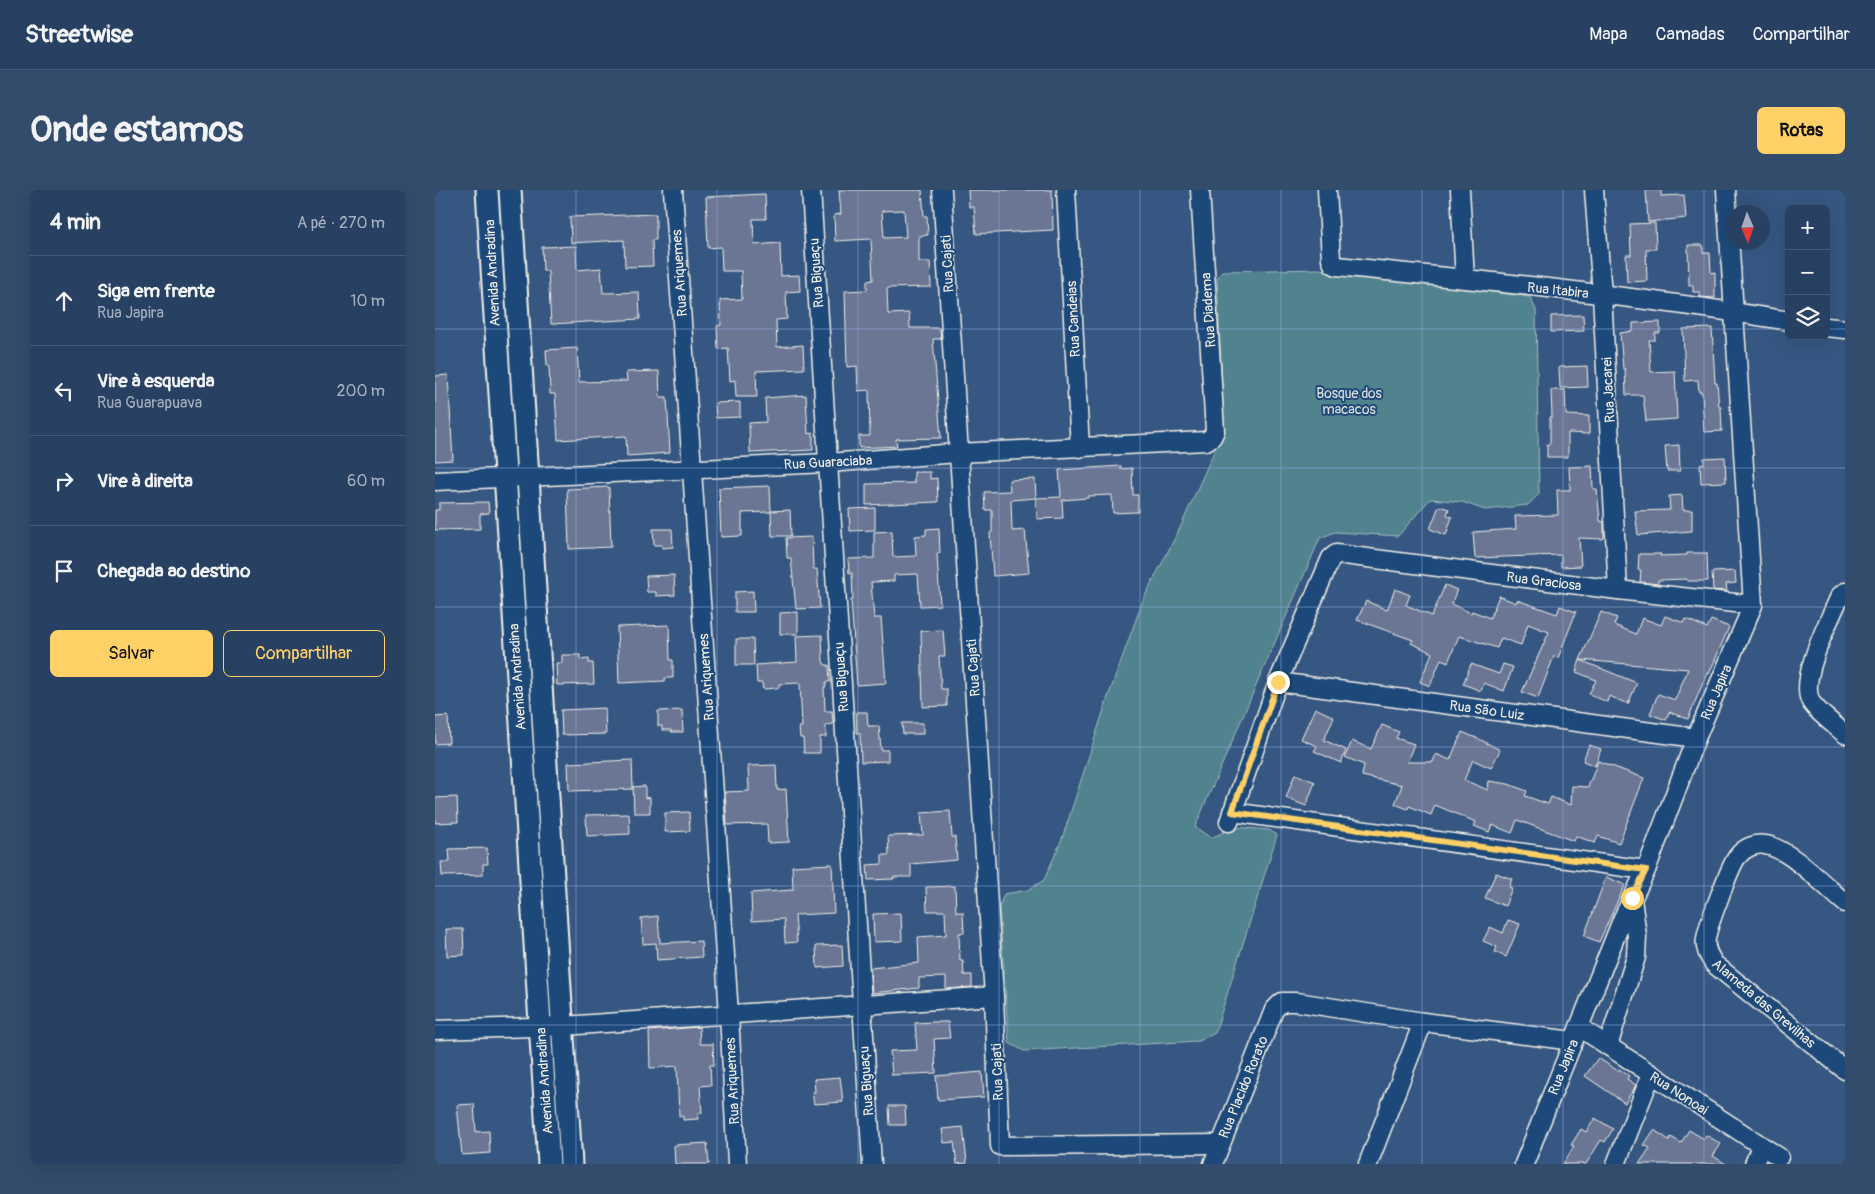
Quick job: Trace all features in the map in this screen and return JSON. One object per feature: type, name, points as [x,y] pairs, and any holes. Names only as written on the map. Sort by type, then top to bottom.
[{"type":"main road","name":"Avenida Andradina","points":[[487,190],[549,1164]]},
{"type":"main road","name":"Avenida Andradina","points":[[511,190],[571,1164]]},
{"type":"street","name":"Rua Ariquemes","points":[[673,190],[729,1014],[737,1164]]},
{"type":"street","name":"Rua Biguaçu","points":[[811,190],[872,1164]]},
{"type":"street","name":"Rua Cajati","points":[[942,190],[995,996],[1000,1146],[1220,1144]]},
{"type":"street","name":"Rua Candeias","points":[[1066,190],[1080,448]]},
{"type":"street","name":"Rua Diadema","points":[[1200,190],[1215,431]]},
{"type":"street","name":"Rua Itabira","points":[[1327,190],[1331,259],[1333,264],[1337,266],[1602,295],[1785,320]]},
{"type":"street","points":[[1460,190],[1465,279]]},
{"type":"street","name":"Rua Jacarei","points":[[1594,190],[1619,590]]},
{"type":"street","name":"Rua Japira","points":[[1524,1164],[1621,920],[1646,870],[1696,738],[1753,605],[1726,190]]},
{"type":"street","points":[[1830,328],[1845,330]]},
{"type":"street","name":"Rua Guaraciaba","points":[[435,481],[828,463],[1206,441],[1212,437],[1215,431]]},
{"type":"street","name":"Rua Graciosa","points":[[1278,682],[1331,558],[1336,554],[1753,605]]},
{"type":"street","points":[[1845,592],[1840,596],[1810,670],[1807,683],[1811,701],[1830,722],[1845,734]]},
{"type":"street","points":[[1278,682],[1230,817],[1646,870]]},
{"type":"street","name":"Rua São Luiz","points":[[1278,682],[1696,738]]},
{"type":"street","name":"Alameda das Grevilhas","points":[[1845,903],[1782,849],[1763,844],[1748,847],[1737,857],[1720,896],[1705,939],[1707,953],[1714,964],[1845,1070]]},
{"type":"street","points":[[1608,1046],[1636,957],[1637,936],[1632,898]]},
{"type":"street","points":[[435,1030],[563,1026],[995,996]]},
{"type":"street","name":"Rua Placido Rorato","points":[[1213,1164],[1274,1010],[1282,1002],[1297,1002],[1423,1022]]},
{"type":"street","points":[[1368,1164],[1423,1022],[1576,1034]]},
{"type":"street","name":"Rua Nonoai","points":[[1576,1034],[1608,1046],[1779,1157]]},
{"type":"street","points":[[1616,1164],[1651,1075]]},
{"type":"street","points":[[1754,1164],[1761,1146]]},
{"type":"green space","name":"Bosque dos macacos","points":[[1319,269],[1530,297],[1536,310],[1539,494],[1528,505],[1485,510],[1462,502],[1430,499],[1398,536],[1335,532],[1320,538],[1195,827],[1211,838],[1234,827],[1269,830],[1277,835],[1215,1033],[1199,1041],[1024,1051],[1009,1043],[999,907],[1004,894],[1028,890],[1044,880],[1062,839],[1108,697],[1143,600],[1180,528],[1224,429],[1217,278],[1222,271]]},
{"type":"building","points":[[839,190],[922,190],[924,216],[927,216],[928,235],[919,236],[919,262],[930,262],[931,287],[887,288],[888,314],[909,313],[910,328],[940,328],[941,339],[933,339],[941,438],[896,439],[897,446],[859,448],[859,436],[870,436],[869,390],[858,391],[857,366],[847,367],[845,291],[867,290],[867,281],[873,280],[871,239],[835,241],[834,215],[841,214]],"holes":[[[904,210],[906,237],[884,238],[882,211]]]},
{"type":"building","points":[[968,190],[1052,190],[1053,230],[976,234],[974,207],[969,207]]},
{"type":"building","points":[[1646,190],[1661,190],[1661,196],[1684,195],[1686,218],[1648,222]]},
{"type":"building","points":[[765,194],[766,219],[753,219],[754,245],[780,243],[781,276],[799,275],[800,291],[786,292],[787,319],[776,320],[777,347],[803,345],[804,369],[756,371],[757,397],[736,397],[735,380],[730,381],[728,348],[718,349],[717,326],[721,325],[720,300],[742,299],[741,271],[722,271],[721,247],[708,248],[706,197]]},
{"type":"building","points":[[656,214],[656,240],[652,240],[653,266],[625,267],[624,240],[571,243],[570,217]]},
{"type":"building","points":[[1655,223],[1656,249],[1646,249],[1647,281],[1627,282],[1626,255],[1631,255],[1630,224]]},
{"type":"building","points":[[1688,245],[1703,245],[1703,253],[1710,253],[1711,273],[1715,272],[1715,298],[1700,297],[1700,292],[1693,292],[1693,285],[1689,285]]},
{"type":"building","points":[[576,246],[577,270],[601,268],[603,293],[639,292],[640,319],[551,324],[548,271],[543,271],[542,247]]},
{"type":"building","points":[[1583,315],[1584,331],[1551,332],[1551,316]]},
{"type":"building","points":[[1660,322],[1660,333],[1655,333],[1655,340],[1649,340],[1651,372],[1675,371],[1677,419],[1646,421],[1643,395],[1626,395],[1625,369],[1623,369],[1620,333],[1633,331],[1633,323]]},
{"type":"building","points":[[1712,328],[1715,383],[1717,383],[1719,407],[1721,407],[1722,431],[1704,432],[1702,392],[1699,392],[1698,380],[1685,381],[1683,329]]},
{"type":"building","points":[[577,348],[579,382],[627,381],[626,372],[659,371],[660,397],[667,397],[670,453],[627,456],[626,436],[558,440],[555,394],[550,394],[549,365],[547,365],[546,350]]},
{"type":"building","points":[[1587,366],[1588,387],[1560,388],[1559,367]]},
{"type":"building","points":[[448,375],[453,460],[435,461],[435,376]]},
{"type":"building","points":[[1551,390],[1565,390],[1566,415],[1589,416],[1589,434],[1568,433],[1568,457],[1547,457],[1547,444],[1550,444],[1550,417],[1552,417]]},
{"type":"building","points":[[806,395],[808,434],[813,433],[813,450],[750,453],[749,423],[766,422],[765,398]]},
{"type":"building","points":[[740,402],[740,417],[716,418],[715,403]]},
{"type":"building","points":[[1679,445],[1680,471],[1667,471],[1665,446]]},
{"type":"building","points":[[1725,457],[1726,482],[1701,483],[1700,464],[1704,464],[1704,458]]},
{"type":"building","points":[[1121,466],[1121,469],[1132,468],[1133,495],[1138,495],[1138,512],[1113,513],[1112,495],[1088,496],[1088,498],[1062,500],[1063,518],[1037,519],[1036,498],[1061,497],[1059,470]]},
{"type":"building","points":[[1592,466],[1593,489],[1597,489],[1600,521],[1604,522],[1604,537],[1603,539],[1579,538],[1581,566],[1561,567],[1561,555],[1475,558],[1473,532],[1516,529],[1515,516],[1558,515],[1557,490],[1570,490],[1569,467]]},
{"type":"building","points":[[914,472],[930,472],[930,479],[937,478],[938,502],[866,505],[866,484],[914,483]]},
{"type":"building","points":[[1035,479],[1036,498],[1011,500],[1012,531],[1025,530],[1029,573],[993,576],[990,533],[992,532],[992,510],[985,510],[984,492],[1010,491],[1009,480]]},
{"type":"building","points":[[770,486],[771,512],[742,513],[742,536],[721,537],[719,488]]},
{"type":"building","points":[[609,487],[611,547],[569,549],[567,489]]},
{"type":"building","points":[[1682,495],[1683,510],[1692,510],[1692,531],[1638,535],[1635,511],[1670,510],[1669,496]]},
{"type":"building","points":[[488,502],[489,513],[480,514],[480,529],[435,530],[435,510],[439,510],[439,503]]},
{"type":"building","points":[[1439,506],[1449,509],[1447,515],[1452,517],[1446,535],[1430,529]]},
{"type":"building","points":[[875,508],[875,530],[850,531],[849,509]]},
{"type":"building","points":[[790,510],[791,536],[772,536],[771,511]]},
{"type":"building","points":[[939,528],[940,553],[937,553],[940,605],[920,606],[918,574],[894,575],[894,581],[871,582],[874,618],[881,618],[886,683],[857,685],[851,600],[853,600],[852,573],[849,573],[848,559],[874,558],[874,532],[892,531],[893,557],[916,556],[915,536],[926,535],[926,529]]},
{"type":"building","points":[[653,529],[672,529],[673,547],[662,548],[662,545],[654,545]]},
{"type":"building","points":[[812,537],[813,569],[817,569],[820,608],[796,609],[791,558],[787,558],[786,538]]},
{"type":"building","points":[[1687,553],[1707,553],[1708,581],[1687,581],[1687,579],[1658,580],[1658,584],[1640,582],[1641,570],[1638,570],[1639,554],[1661,554],[1660,556],[1687,555]]},
{"type":"building","points":[[1735,571],[1736,583],[1726,584],[1727,591],[1713,590],[1712,572]]},
{"type":"building","points":[[674,575],[675,595],[656,596],[656,592],[647,592],[646,576]]},
{"type":"building","points":[[1445,585],[1457,590],[1451,604],[1471,613],[1472,611],[1490,618],[1499,596],[1516,603],[1517,600],[1557,614],[1560,606],[1576,612],[1558,658],[1554,656],[1538,698],[1522,692],[1549,632],[1528,624],[1521,645],[1501,638],[1497,648],[1459,636],[1448,662],[1441,659],[1430,686],[1420,682],[1432,653],[1411,643],[1413,640],[1357,620],[1366,601],[1387,610],[1395,589],[1410,595],[1406,605],[1432,616]]},
{"type":"building","points":[[753,591],[754,612],[735,612],[735,592]]},
{"type":"building","points":[[798,612],[798,634],[780,634],[780,613]]},
{"type":"building","points":[[1601,612],[1617,618],[1614,625],[1636,634],[1642,618],[1661,625],[1665,616],[1684,623],[1686,619],[1707,628],[1711,620],[1729,627],[1688,719],[1669,712],[1666,720],[1650,714],[1658,694],[1675,700],[1688,669],[1580,660]]},
{"type":"building","points":[[669,625],[670,660],[673,660],[673,678],[665,678],[665,681],[619,683],[617,627]]},
{"type":"building","points":[[943,630],[945,656],[939,656],[941,689],[947,689],[947,706],[923,707],[921,631]]},
{"type":"building","points":[[822,635],[823,661],[825,665],[829,665],[830,682],[826,682],[826,687],[824,687],[825,711],[832,711],[833,724],[826,725],[826,737],[820,737],[820,753],[804,753],[803,738],[800,738],[799,727],[802,727],[800,683],[779,684],[779,688],[763,689],[762,683],[757,683],[756,665],[797,662],[796,636]]},
{"type":"building","points":[[736,639],[753,639],[754,665],[736,665]]},
{"type":"building","points":[[562,655],[580,655],[580,660],[589,659],[589,663],[593,663],[594,684],[557,685],[556,663],[562,663]]},
{"type":"building","points":[[1580,660],[1637,683],[1628,704],[1609,696],[1607,702],[1589,694],[1596,680],[1576,672]]},
{"type":"building","points":[[1471,664],[1499,674],[1503,664],[1513,667],[1504,691],[1484,683],[1481,691],[1463,684]]},
{"type":"building","points":[[605,708],[606,734],[562,735],[561,710]]},
{"type":"building","points":[[1315,708],[1334,717],[1324,740],[1346,750],[1341,763],[1314,751],[1317,746],[1301,739]]},
{"type":"building","points":[[682,710],[683,732],[662,730],[662,726],[658,726],[658,711]]},
{"type":"building","points":[[856,712],[867,712],[868,726],[879,726],[881,750],[888,750],[888,761],[861,762],[860,733],[857,733]]},
{"type":"building","points":[[448,716],[449,743],[435,744],[435,717]]},
{"type":"building","points":[[902,723],[923,723],[923,734],[903,734]]},
{"type":"building","points":[[1382,725],[1399,732],[1396,738],[1414,744],[1407,762],[1433,762],[1436,754],[1450,760],[1462,732],[1481,740],[1500,750],[1491,768],[1473,760],[1464,780],[1488,790],[1489,781],[1508,784],[1527,791],[1525,796],[1548,804],[1551,797],[1571,805],[1572,786],[1588,787],[1598,761],[1644,778],[1619,843],[1598,836],[1595,843],[1576,836],[1574,841],[1517,820],[1512,833],[1492,825],[1489,832],[1474,826],[1476,822],[1435,805],[1431,815],[1409,806],[1408,809],[1395,804],[1402,785],[1362,776],[1364,765],[1345,757],[1352,741],[1371,749]]},
{"type":"building","points":[[1589,745],[1601,749],[1595,766],[1583,761]]},
{"type":"building","points":[[632,760],[633,789],[569,791],[568,763]]},
{"type":"building","points":[[776,765],[777,790],[786,789],[789,842],[768,843],[767,824],[727,825],[725,792],[749,791],[748,766]]},
{"type":"building","points":[[1295,774],[1315,782],[1306,806],[1286,798]]},
{"type":"building","points":[[645,786],[645,798],[650,797],[650,813],[634,813],[633,787]]},
{"type":"building","points":[[457,797],[458,822],[435,823],[435,798]]},
{"type":"building","points":[[950,811],[952,837],[955,837],[957,860],[911,864],[911,877],[868,880],[867,865],[882,864],[882,855],[889,855],[888,836],[923,835],[921,813]]},
{"type":"building","points":[[689,812],[690,831],[665,832],[665,813]]},
{"type":"building","points":[[629,814],[630,834],[587,836],[586,815]]},
{"type":"building","points":[[487,848],[488,864],[483,864],[483,875],[442,876],[441,862],[450,862],[449,849]]},
{"type":"building","points":[[832,864],[834,913],[795,915],[797,942],[785,943],[784,919],[752,921],[751,893],[793,890],[792,866]]},
{"type":"building","points":[[1496,873],[1512,879],[1509,887],[1512,888],[1505,906],[1485,898]]},
{"type":"building","points":[[1606,877],[1625,885],[1599,942],[1584,936]]},
{"type":"building","points":[[955,886],[956,912],[963,912],[964,933],[959,933],[960,961],[963,961],[964,975],[972,975],[972,987],[946,989],[946,977],[919,978],[919,988],[872,993],[870,968],[919,963],[918,937],[946,935],[945,911],[927,911],[926,887]]},
{"type":"building","points":[[901,913],[902,941],[874,942],[873,914]]},
{"type":"building","points":[[658,916],[660,943],[701,941],[702,957],[657,960],[656,943],[643,944],[641,918]]},
{"type":"building","points":[[1508,920],[1520,924],[1506,957],[1495,952],[1497,947],[1483,941],[1490,927],[1503,933]]},
{"type":"building","points":[[446,929],[463,929],[464,955],[447,956]]},
{"type":"building","points":[[842,945],[843,966],[817,968],[816,946]]},
{"type":"building","points":[[948,1022],[950,1038],[934,1039],[936,1073],[892,1075],[890,1051],[917,1050],[915,1023]]},
{"type":"building","points":[[699,1027],[700,1044],[713,1044],[714,1065],[710,1065],[711,1085],[700,1086],[702,1113],[698,1113],[698,1119],[683,1120],[683,1116],[679,1116],[677,1066],[650,1068],[649,1031]]},
{"type":"building","points":[[1598,1058],[1629,1076],[1627,1079],[1636,1085],[1625,1103],[1585,1076]]},
{"type":"building","points":[[982,1072],[984,1097],[938,1100],[936,1076]]},
{"type":"building","points":[[840,1077],[843,1102],[814,1104],[812,1092],[815,1092],[814,1079]]},
{"type":"building","points":[[474,1104],[476,1132],[489,1131],[490,1153],[462,1155],[457,1105]]},
{"type":"building","points":[[889,1106],[905,1106],[906,1125],[890,1125]]},
{"type":"building","points":[[1595,1118],[1613,1129],[1605,1142],[1601,1140],[1586,1164],[1563,1164],[1574,1146],[1571,1145],[1581,1129],[1586,1132]]},
{"type":"building","points":[[963,1127],[967,1163],[957,1164],[954,1142],[944,1143],[942,1129]]},
{"type":"building","points":[[1654,1130],[1669,1140],[1671,1137],[1681,1143],[1689,1130],[1704,1139],[1706,1135],[1721,1144],[1713,1156],[1726,1164],[1639,1164],[1650,1148],[1644,1145]]},
{"type":"building","points":[[707,1143],[709,1164],[675,1164],[674,1145]]},
{"type":"route","points":[[1278,682],[1232,812],[1646,870],[1632,898]]}]
